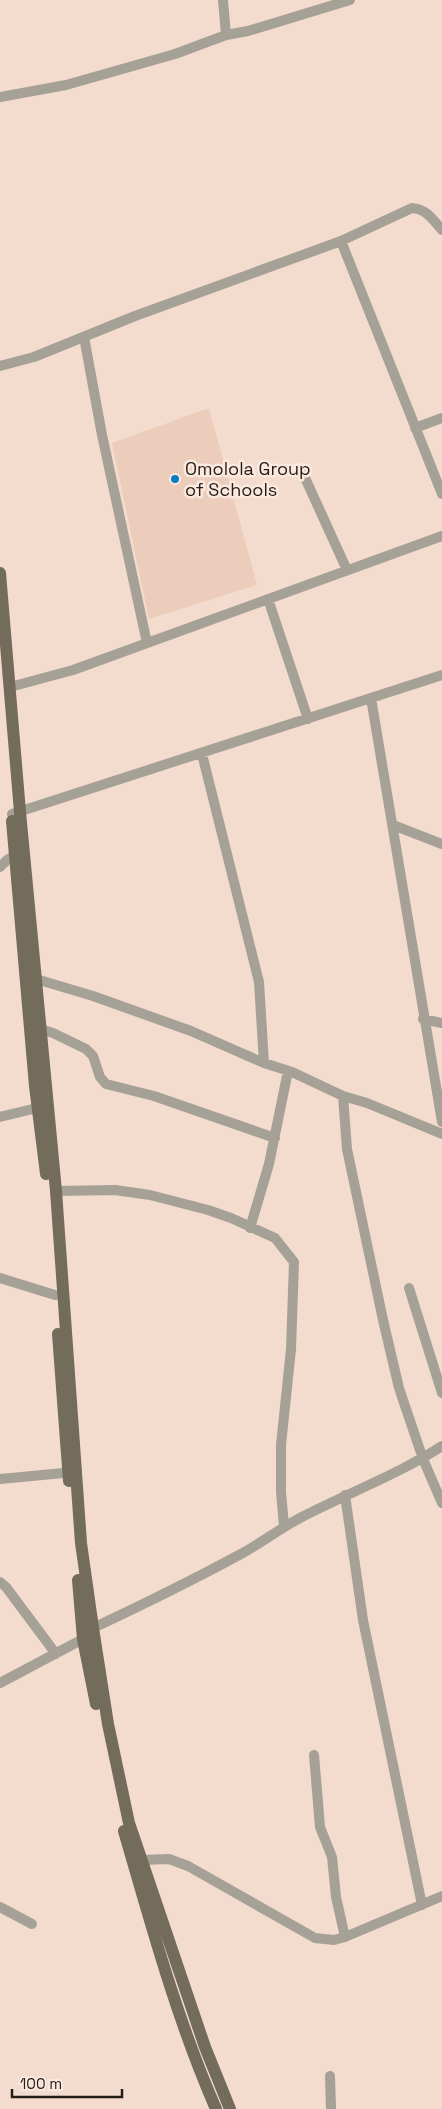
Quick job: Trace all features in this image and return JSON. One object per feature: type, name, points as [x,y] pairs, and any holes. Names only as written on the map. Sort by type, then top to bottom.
[{"type":"main road","points":[[0,573],[10,687],[16,813],[15,854],[37,1108],[48,1188],[55,1295],[72,1472],[93,1628],[110,1733],[130,1823],[205,2047],[230,2109]]},
{"type":"main road","points":[[0,669],[36,979],[56,1191],[72,1472],[84,1639],[122,1825],[156,1942],[194,2056],[216,2109]]},
{"type":"street","points":[[223,0],[226,35]]},
{"type":"street","points":[[0,97],[66,85],[175,54],[226,35],[248,31],[350,0]]},
{"type":"street","points":[[0,366],[34,357],[252,272],[341,241],[412,208],[421,209],[428,214],[442,230]]},
{"type":"street","points":[[341,241],[442,494]]},
{"type":"street","points":[[84,337],[102,435],[147,643]]},
{"type":"street","points":[[415,428],[442,418]]},
{"type":"street","points":[[301,469],[347,570]]},
{"type":"street","points":[[10,687],[73,670],[442,536]]},
{"type":"street","points":[[268,599],[308,719]]},
{"type":"street","points":[[16,813],[442,675]]},
{"type":"street","points":[[371,698],[442,1122]]},
{"type":"street","points":[[202,754],[259,982],[264,1063]]},
{"type":"street","points":[[393,825],[442,844]]},
{"type":"street","points":[[0,867],[15,854]]},
{"type":"street","points":[[36,979],[93,996],[168,1023],[343,1096],[367,1103],[442,1134]]},
{"type":"street","points":[[424,1019],[442,1023]]},
{"type":"street","points":[[40,1029],[60,1036],[86,1049],[93,1056],[100,1078],[106,1084],[154,1096],[275,1138]]},
{"type":"street","points":[[250,1228],[275,1138],[288,1072]]},
{"type":"street","points":[[343,1096],[347,1149],[399,1388],[423,1458],[442,1503]]},
{"type":"street","points":[[0,1117],[37,1108]]},
{"type":"street","points":[[56,1191],[116,1190],[150,1195],[208,1210],[275,1238],[294,1262],[291,1350],[281,1445],[281,1492],[284,1526]]},
{"type":"street","points":[[0,1278],[55,1295]]},
{"type":"street","points":[[409,1288],[439,1373],[442,1393]]},
{"type":"street","points":[[93,1628],[241,1554],[284,1526],[423,1458],[442,1446]]},
{"type":"street","points":[[0,1479],[72,1472]]},
{"type":"street","points":[[345,1495],[363,1620],[422,1905]]},
{"type":"street","points":[[0,1582],[6,1587],[56,1654]]},
{"type":"street","points":[[0,1683],[84,1639]]},
{"type":"street","points":[[314,1755],[320,1827],[332,1857],[336,1897],[345,1937]]},
{"type":"street","points":[[142,1860],[169,1859],[188,1866],[315,1938],[334,1940],[345,1937],[442,1896]]},
{"type":"street","points":[[0,1907],[32,1924]]},
{"type":"street","points":[[330,2076],[331,2109]]},
{"type":"shaded area","name":"Omolola Group of Schools","points":[[209,408],[257,585],[149,619],[112,443]]},
{"type":"place","name":"Omolola Group of Schools","points":[[175,479]]}]
